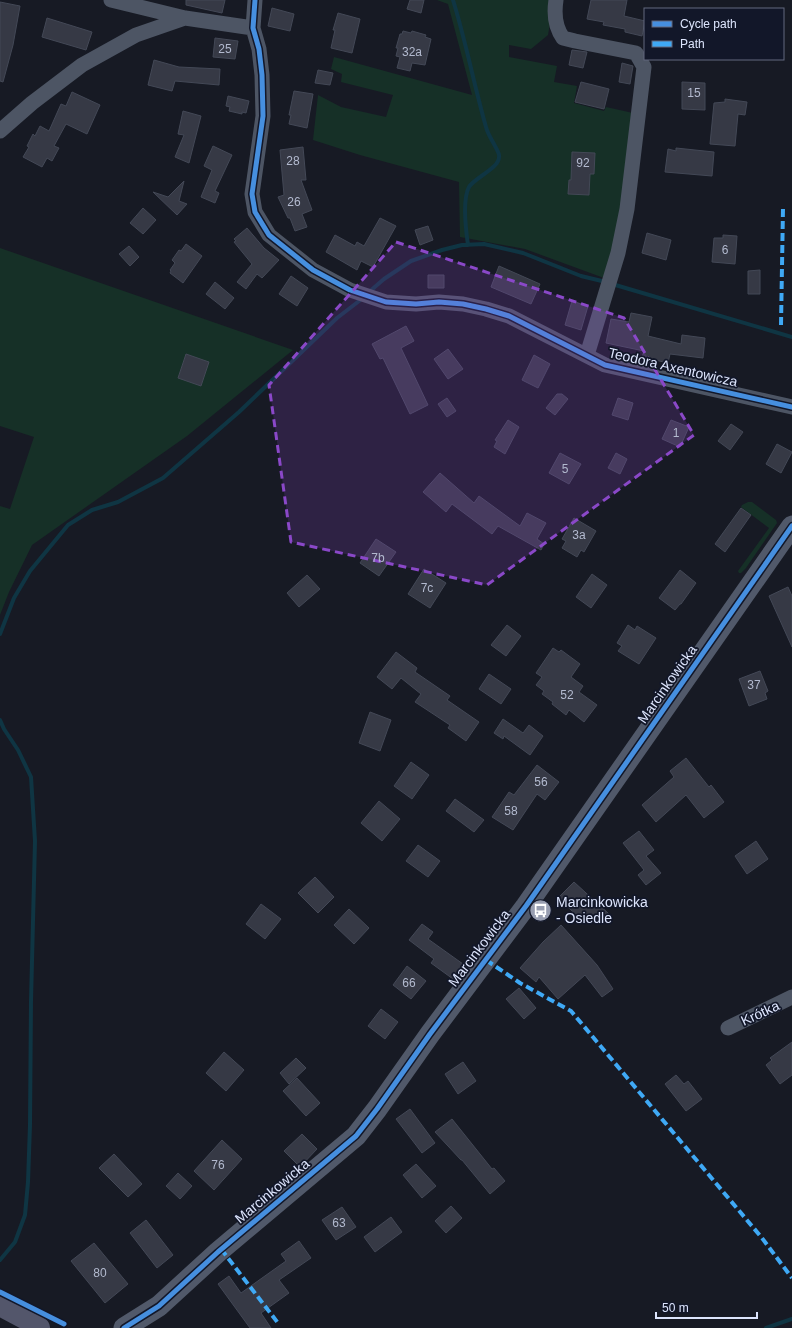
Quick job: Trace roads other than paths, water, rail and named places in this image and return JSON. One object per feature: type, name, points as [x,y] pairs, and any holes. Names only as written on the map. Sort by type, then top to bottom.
[{"type":"main road","points":[[0,1305],[34,1325],[54,1328]]},
{"type":"street","points":[[111,0],[186,18],[253,28]]},
{"type":"street","name":"Teodora Axentowicza","points":[[255,0],[253,28],[259,49],[262,75],[263,116],[252,194],[255,212],[269,235],[313,270],[354,291],[386,302],[416,304],[440,302],[463,304],[486,309],[510,316],[605,364],[792,407]]},
{"type":"street","name":"Teodora Axentowicza","points":[[556,0],[556,22],[563,38],[574,42],[636,53],[644,67],[627,208],[618,253],[587,355]]},
{"type":"street","points":[[0,131],[32,103],[82,65],[136,35],[186,18]]},
{"type":"street","name":"Marcinkowicka","points":[[124,1328],[159,1306],[218,1252],[356,1136],[526,906],[792,526]]},
{"type":"street","name":"Krótka","points":[[728,1028],[792,997]]},
{"type":"street","name":"Marcinkowicka","points":[[147,1328],[159,1306]]},
{"type":"waterway","points":[[453,0],[486,127],[499,155],[499,160],[496,164],[469,187],[465,216],[468,245]]},
{"type":"waterway","points":[[369,292],[384,279],[411,261],[442,250],[462,245],[484,244],[523,253],[581,276],[606,282]]},
{"type":"waterway","points":[[612,284],[792,337]]},
{"type":"waterway","points":[[0,634],[14,598],[30,571],[68,525],[92,510],[118,502],[163,478],[239,412],[337,318],[363,298]]},
{"type":"waterway","points":[[0,720],[4,729],[18,750],[31,777],[35,841],[28,1182],[25,1215],[15,1242],[0,1260]]},
{"type":"waterway","points":[[766,1328],[792,1319]]},
{"type":"place","name":"Marcinkowicka - Osiedle","points":[[540,910]]}]
